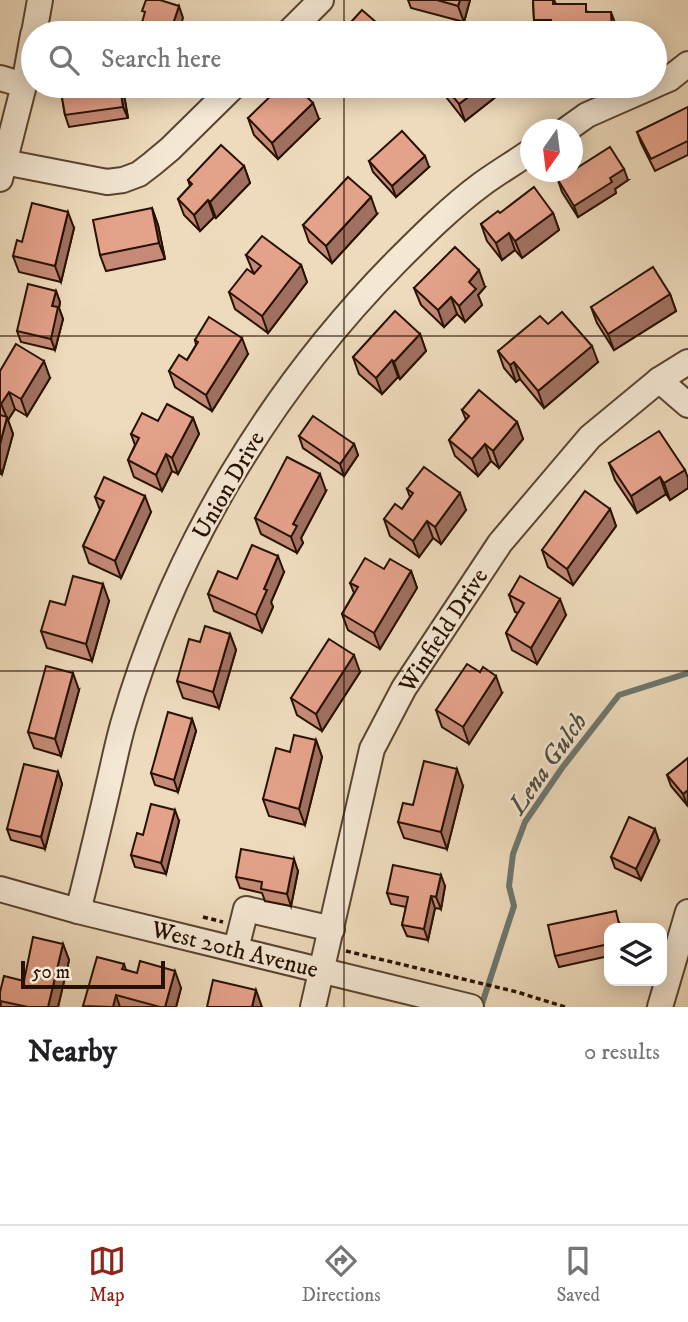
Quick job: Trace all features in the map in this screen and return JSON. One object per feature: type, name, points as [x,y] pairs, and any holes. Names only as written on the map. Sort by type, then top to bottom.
[{"type":"street","points":[[36,21],[40,0]]},
{"type":"street","points":[[300,21],[321,0]]},
{"type":"street","points":[[667,80],[688,64]]},
{"type":"street","points":[[0,78],[21,84]]},
{"type":"street","points":[[21,97],[2,171],[107,183],[138,174],[170,149],[222,98]]},
{"type":"street","points":[[582,119],[626,98]]},
{"type":"street","name":"Union Drive","points":[[78,911],[124,721],[164,610],[210,511],[263,426],[310,360],[375,283],[428,229],[473,191],[520,159]]},
{"type":"street","name":"Winfield Drive","points":[[313,1007],[372,749],[404,688],[500,543],[590,437],[659,380],[688,362]]},
{"type":"street","points":[[659,380],[688,405]]},
{"type":"street","name":"West 20th Avenue","points":[[0,889],[78,911],[459,1004]]},
{"type":"street","points":[[236,949],[246,909],[332,929]]},
{"type":"street","points":[[660,1007],[688,912]]},
{"type":"path","points":[[476,982],[565,1007]]},
{"type":"building","points":[[146,0],[160,0],[179,6],[174,21],[142,21],[145,12],[142,11]]},
{"type":"building","points":[[437,0],[460,0],[458,6]]},
{"type":"building","points":[[533,0],[553,0],[553,4],[586,4],[586,12],[611,12],[611,21],[551,21],[534,20]]},
{"type":"building","points":[[362,10],[375,21],[352,21]]},
{"type":"building","points":[[62,98],[122,98],[123,107],[65,115]]},
{"type":"building","points":[[269,98],[308,98],[313,103],[272,143],[248,118]]},
{"type":"building","points":[[454,98],[467,98],[459,104]]},
{"type":"building","points":[[688,107],[688,141],[651,159],[637,132]]},
{"type":"building","points":[[402,131],[425,156],[392,186],[369,161]]},
{"type":"building","points":[[221,145],[244,166],[194,215],[178,199],[192,184],[188,180]]},
{"type":"building","points":[[610,147],[624,169],[610,178],[612,182],[574,206],[559,182],[583,182],[583,164]]},
{"type":"building","points":[[348,177],[371,197],[326,246],[303,225]]},
{"type":"building","points":[[534,187],[553,213],[515,241],[509,233],[496,243],[481,224]]},
{"type":"building","points":[[32,203],[68,212],[55,266],[13,256],[17,240],[22,242]]},
{"type":"building","points":[[152,208],[159,243],[100,255],[93,220]]},
{"type":"building","points":[[262,236],[301,265],[262,316],[229,292],[247,269],[254,274],[261,266],[246,255]]},
{"type":"building","points":[[455,247],[479,270],[469,282],[476,289],[459,306],[451,297],[438,310],[414,288]]},
{"type":"building","points":[[653,267],[670,294],[608,334],[591,307]]},
{"type":"building","points":[[28,284],[56,291],[52,306],[58,307],[51,339],[17,331]]},
{"type":"building","points":[[395,311],[420,334],[376,378],[353,357]]},
{"type":"building","points":[[562,312],[592,346],[538,391],[514,362],[510,365],[498,351],[540,316],[548,324]]},
{"type":"building","points":[[209,317],[242,338],[206,395],[169,371],[179,355],[187,360]]},
{"type":"building","points":[[16,344],[44,361],[21,399],[9,392],[1,404],[0,371]]},
{"type":"building","points":[[479,390],[517,422],[493,451],[485,444],[472,459],[449,440],[469,416],[462,410]]},
{"type":"building","points":[[167,404],[193,418],[172,458],[166,454],[156,475],[128,460],[139,438],[131,434],[142,413],[158,421]]},
{"type":"building","points":[[0,415],[7,417],[0,444]]},
{"type":"building","points":[[313,416],[354,444],[340,464],[299,436]]},
{"type":"building","points":[[659,431],[685,470],[664,483],[660,477],[631,496],[609,463]]},
{"type":"building","points":[[287,457],[320,474],[293,524],[297,526],[291,537],[255,518]]},
{"type":"building","points":[[424,467],[460,493],[435,527],[427,521],[413,541],[384,519],[395,504],[402,509],[413,493],[407,489]]},
{"type":"building","points":[[104,477],[145,496],[115,561],[83,546],[104,501],[95,497]]},
{"type":"building","points":[[585,491],[610,509],[567,569],[542,550]]},
{"type":"building","points":[[252,545],[278,556],[256,615],[208,594],[218,571],[237,579]]},
{"type":"building","points":[[365,558],[384,569],[390,559],[411,571],[374,633],[342,614],[358,587],[350,583]]},
{"type":"building","points":[[73,576],[103,584],[86,644],[41,631],[50,601],[65,605]]},
{"type":"building","points":[[520,576],[560,599],[531,648],[506,633],[524,603],[509,595]]},
{"type":"building","points":[[205,626],[230,634],[213,692],[177,681],[189,639],[200,642]]},
{"type":"building","points":[[329,639],[354,655],[316,714],[291,698]]},
{"type":"building","points":[[467,664],[480,672],[483,667],[496,676],[463,727],[436,710]]},
{"type":"building","points":[[46,666],[73,673],[55,739],[28,732]]},
{"type":"building","points":[[168,712],[192,719],[174,780],[151,773]]},
{"type":"building","points":[[294,735],[316,740],[299,809],[263,799],[276,748],[290,752]]},
{"type":"building","points":[[688,758],[688,790],[683,794],[667,775]]},
{"type":"building","points":[[424,761],[457,769],[441,832],[398,822],[403,803],[413,805]]},
{"type":"building","points":[[24,764],[58,772],[41,837],[7,829]]},
{"type":"building","points":[[151,804],[175,810],[161,863],[131,855],[137,833],[143,835]]},
{"type":"building","points":[[629,817],[655,829],[636,869],[611,857]]},
{"type":"building","points":[[241,849],[294,859],[287,894],[261,889],[262,882],[236,877]]},
{"type":"building","points":[[393,865],[441,875],[436,897],[431,896],[424,929],[402,925],[408,897],[387,893]]},
{"type":"building","points":[[616,911],[619,923],[604,923],[604,945],[555,956],[548,925]]},
{"type":"building","points":[[33,937],[63,944],[48,1007],[28,1007],[0,1001],[4,976],[24,981]]},
{"type":"building","points":[[97,957],[124,964],[122,969],[137,973],[140,961],[175,971],[165,1007],[116,995],[113,1007],[83,1006]]},
{"type":"building","points":[[213,980],[256,990],[252,1007],[207,1007]]},
{"type":"waterway","name":"Lena Gulch","points":[[481,1007],[514,906],[509,886],[513,854],[525,822],[562,768],[619,695],[688,673]]}]
